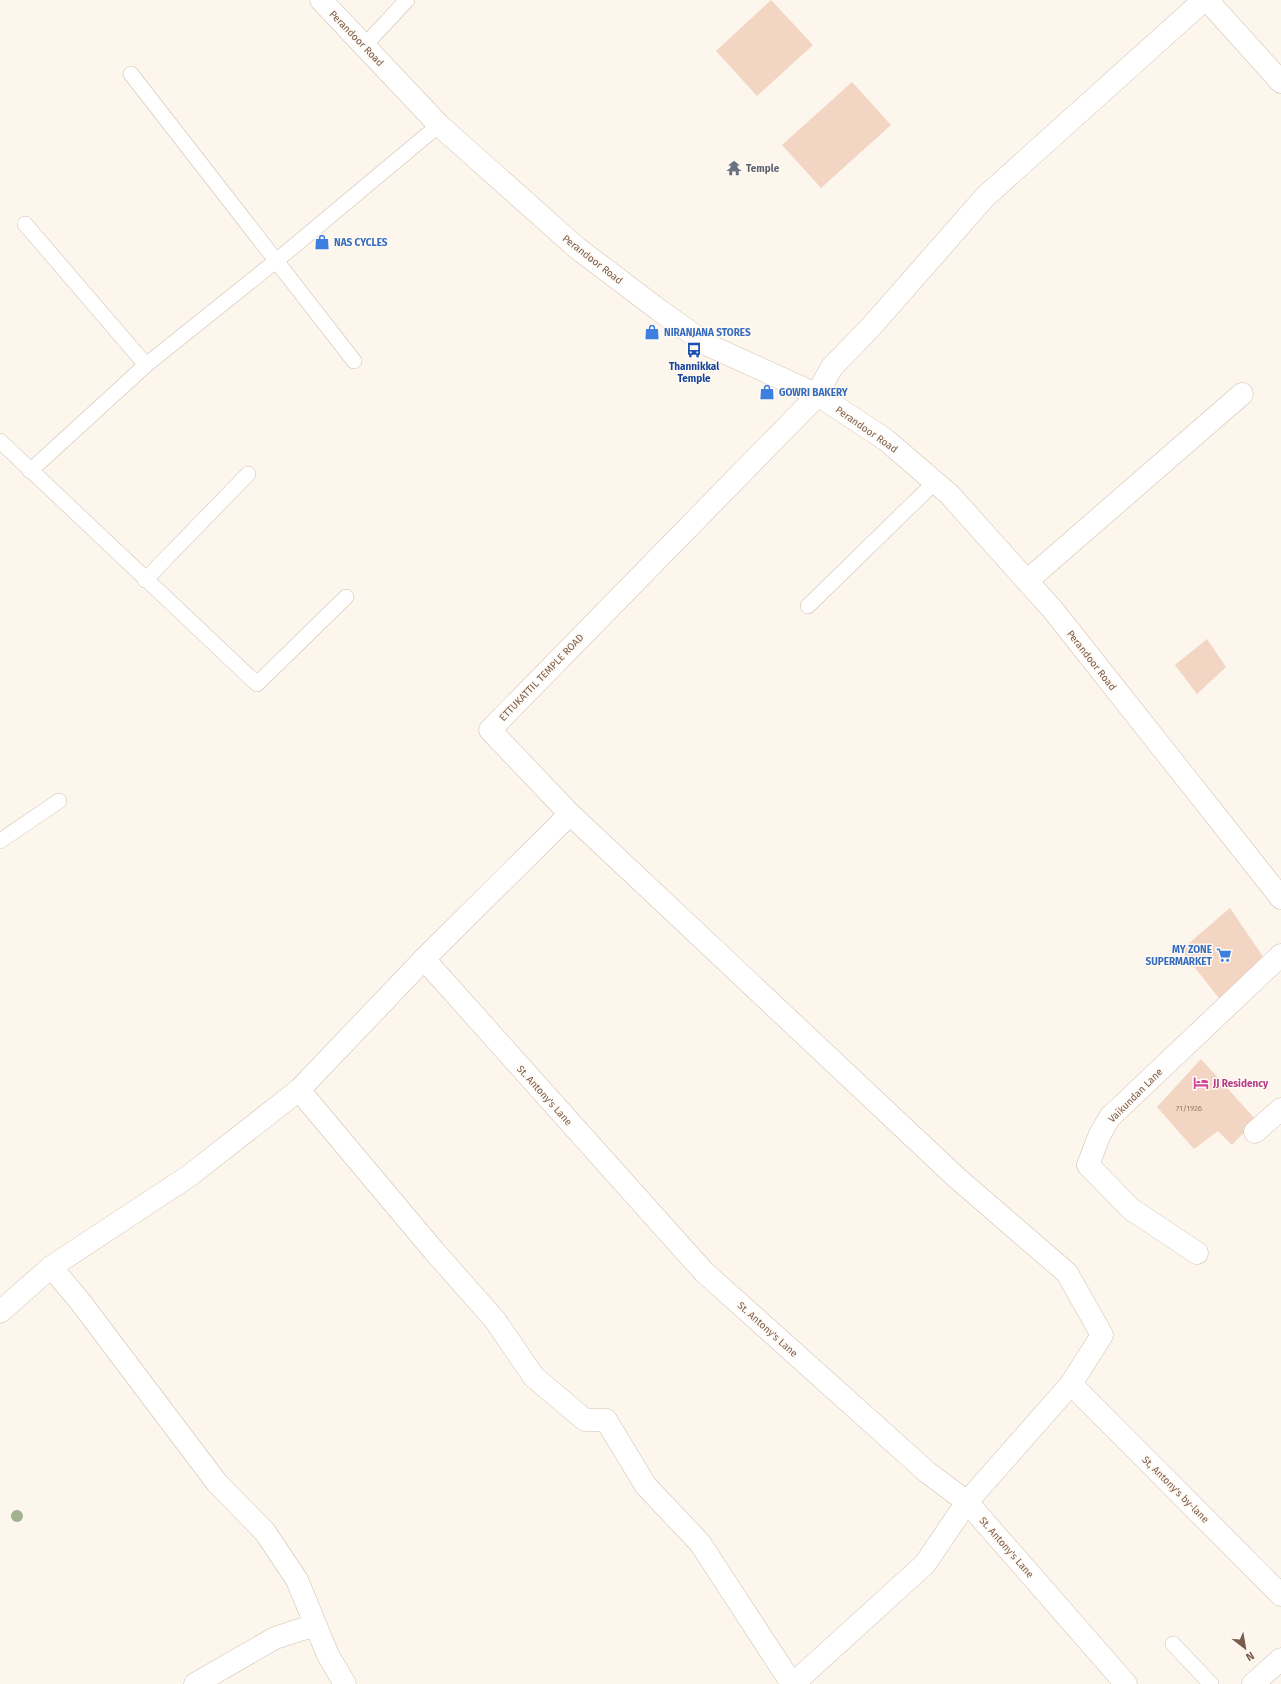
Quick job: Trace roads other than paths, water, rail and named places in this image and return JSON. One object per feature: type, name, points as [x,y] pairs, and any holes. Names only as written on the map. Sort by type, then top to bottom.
[{"type":"street","name":"Perandoor Road","points":[[321,0],[366,45],[439,125],[577,248],[708,345],[818,395],[886,440],[950,494],[1028,580],[1053,610],[1281,898]]},
{"type":"street","points":[[818,395],[832,368],[870,328],[986,197],[1214,3],[1281,82]]},
{"type":"street","points":[[1028,580],[1242,394]]},
{"type":"street","name":"ETTUKATTIL TEMPLE ROAD","points":[[570,814],[490,730],[818,395]]},
{"type":"street","points":[[0,1312],[51,1267],[189,1176],[299,1090],[424,959],[570,814],[957,1178],[1067,1273],[1102,1335],[1071,1384],[967,1502],[925,1564],[792,1684],[700,1543],[646,1486],[606,1420],[585,1420],[534,1377],[495,1320],[434,1252],[299,1090]]},
{"type":"street","name":"Vaikundan Lane","points":[[1197,1253],[1131,1209],[1088,1165],[1100,1134],[1110,1117],[1281,955]]},
{"type":"street","name":"St. Antony's Lane","points":[[424,959],[704,1272],[927,1472],[967,1502],[1126,1684]]},
{"type":"street","points":[[1255,1132],[1281,1109]]},
{"type":"street","points":[[51,1267],[79,1300],[217,1483],[265,1532],[297,1580],[328,1655],[345,1684]]},
{"type":"street","name":"St, Antony's by-lane","points":[[1071,1384],[1281,1595]]},
{"type":"street","points":[[195,1684],[275,1638],[315,1625]]},
{"type":"street","points":[[1253,1684],[1281,1659]]},
{"type":"lane","points":[[366,45],[407,0]]},
{"type":"lane","points":[[131,74],[354,361]]},
{"type":"lane","points":[[30,471],[146,365],[276,261],[439,125]]},
{"type":"lane","points":[[25,224],[146,365]]},
{"type":"lane","points":[[0,441],[145,580],[257,684],[346,597]]},
{"type":"lane","points":[[145,580],[248,474]]},
{"type":"lane","points":[[808,606],[935,482]]},
{"type":"lane","points":[[0,841],[59,801]]},
{"type":"lane","points":[[1173,1644],[1211,1684]]},
{"type":"place","name":"Temple","points":[[734,168]]},
{"type":"place","name":"NAS CYCLES","points":[[322,242]]},
{"type":"place","name":"NIRANJANA STORES","points":[[652,332]]},
{"type":"place","name":"Thannikkal Temple","points":[[694,350]]},
{"type":"place","name":"GOWRI BAKERY","points":[[767,392]]},
{"type":"place","name":"MY ZONE SUPERMARKET","points":[[1224,955]]},
{"type":"place","name":"JJ Residency","points":[[1201,1083]]}]
